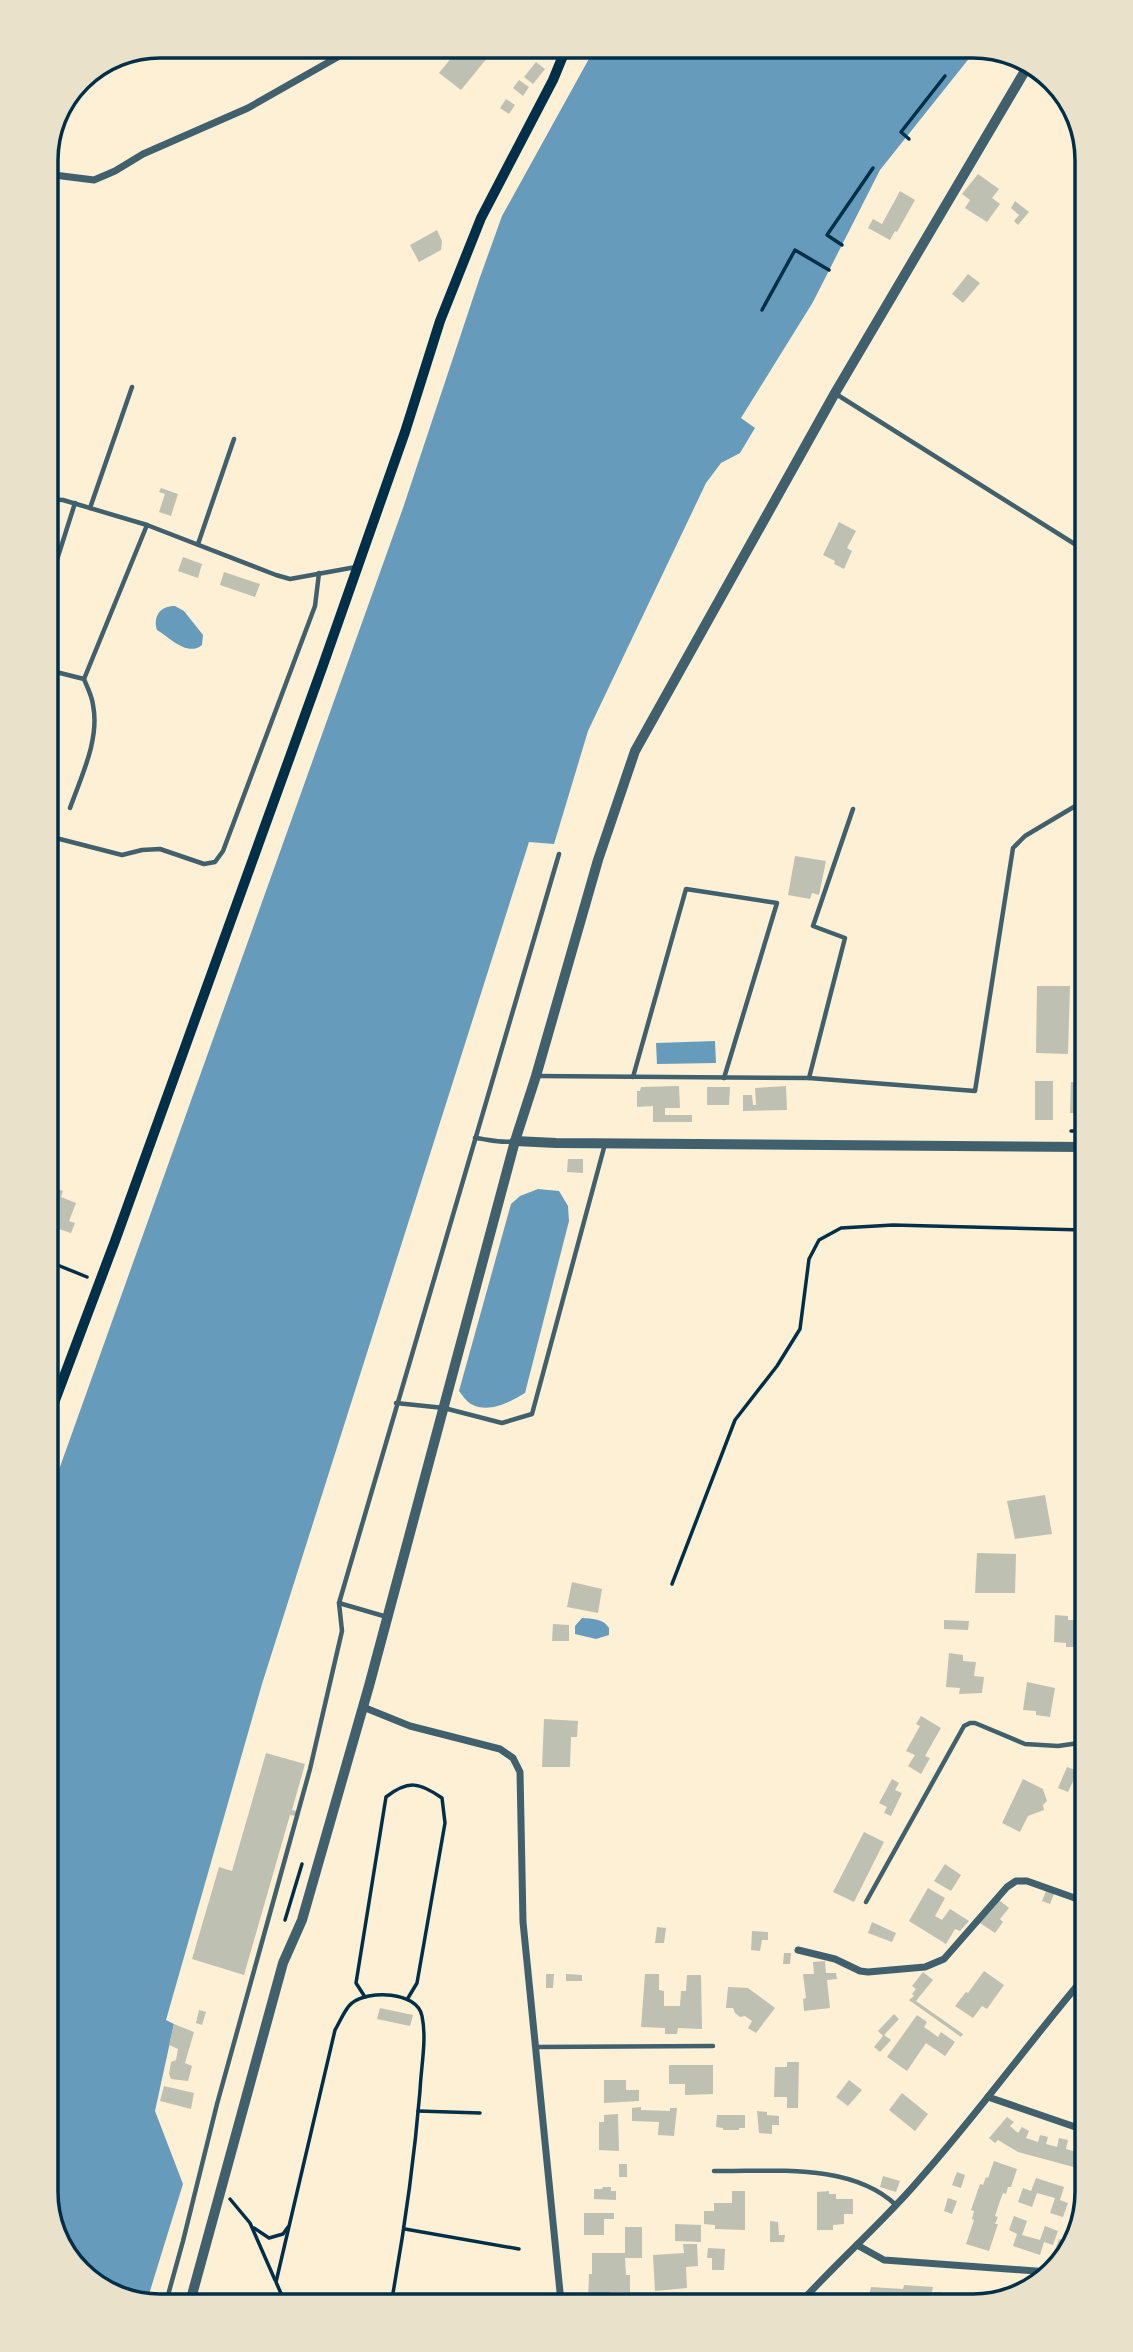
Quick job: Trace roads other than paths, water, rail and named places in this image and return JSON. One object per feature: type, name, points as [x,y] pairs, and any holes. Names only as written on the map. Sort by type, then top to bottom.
[{"type":"main road","points":[[58,1392],[322,668],[405,432],[440,321],[502,174],[562,58]]},
{"type":"street","points":[[58,176],[94,180],[155,149],[248,108],[336,58]]},
{"type":"street","points":[[192,2294],[284,1962],[302,1920],[363,1707],[515,1141],[595,872],[635,751],[835,393],[1025,72]]},
{"type":"street","points":[[515,1141],[1075,1147]]},
{"type":"street","points":[[363,1707],[410,1726],[500,1749],[513,1758],[520,1772],[523,1922],[560,2294]]},
{"type":"street","points":[[798,1950],[835,1959],[860,1971],[909,1970],[944,1959],[1007,1887],[1016,1881],[1027,1881],[1075,1898]]},
{"type":"street","points":[[809,2294],[896,2205],[972,2118],[1075,1989]]},
{"type":"street","points":[[988,2097],[1075,2127]]},
{"type":"street","points":[[857,2245],[884,2260],[1038,2271]]},
{"type":"lane","points":[[90,508],[132,387]]},
{"type":"lane","points":[[835,393],[1075,544]]},
{"type":"lane","points":[[198,544],[234,439]]},
{"type":"lane","points":[[58,499],[147,525],[290,579],[357,566]]},
{"type":"lane","points":[[58,556],[75,503]]},
{"type":"lane","points":[[70,808],[93,740],[93,704],[83,679],[147,525]]},
{"type":"lane","points":[[58,839],[122,855],[160,849],[204,864],[215,862],[223,851],[315,606],[318,573]]},
{"type":"lane","points":[[58,673],[83,679]]},
{"type":"lane","points":[[536,1076],[809,1078],[975,1091],[1013,848],[1025,836],[1075,806]]},
{"type":"lane","points":[[809,1078],[845,938],[813,926],[853,809]]},
{"type":"lane","points":[[168,2294],[217,2105],[310,1769],[342,1631],[339,1603],[559,854]]},
{"type":"lane","points":[[633,1077],[686,889],[777,903],[724,1078]]},
{"type":"lane","points":[[475,1138],[507,1143],[515,1141]]},
{"type":"lane","points":[[396,1403],[444,1408],[502,1423],[532,1414],[605,1144]]},
{"type":"lane","points":[[339,1603],[387,1617]]},
{"type":"lane","points":[[866,1902],[964,1726],[975,1723],[1025,1744],[1058,1746],[1075,1744]]},
{"type":"lane","points":[[536,2047],[713,2046]]},
{"type":"lane","points":[[714,2171],[825,2174],[881,2192],[896,2205]]},
{"type":"water","points":[[589,58],[969,58],[880,170],[813,302],[741,418],[755,428],[740,453],[721,463],[706,483],[588,731],[554,844],[529,842],[262,1684],[166,2020],[174,2024],[155,2111],[183,2184],[149,2293],[140,2292],[114,2284],[83,2260],[65,2231],[60,2212],[58,1472],[403,508],[502,216]]},
{"type":"water","points":[[175,606],[184,611],[203,635],[202,645],[185,648],[157,630],[156,620],[159,613],[165,608]]},
{"type":"water","points":[[715,1041],[716,1063],[657,1064],[656,1043]]},
{"type":"water","points":[[538,1189],[559,1191],[568,1206],[569,1221],[525,1393],[499,1406],[478,1407],[469,1403],[459,1391],[511,1204],[520,1196]]},
{"type":"water","points":[[582,1618],[604,1622],[609,1628],[609,1635],[596,1639],[575,1634],[575,1626]]}]
